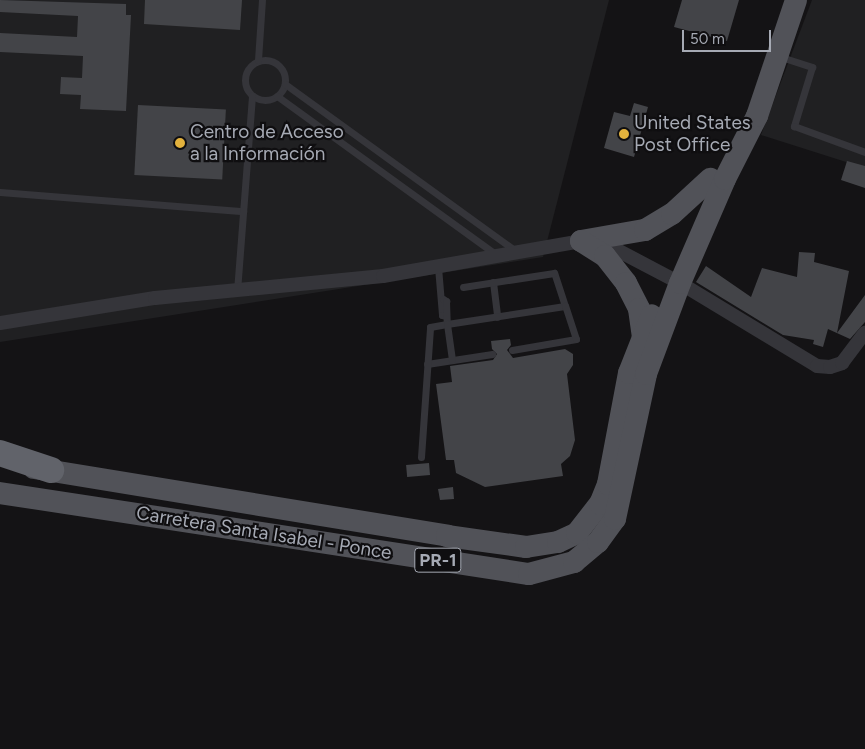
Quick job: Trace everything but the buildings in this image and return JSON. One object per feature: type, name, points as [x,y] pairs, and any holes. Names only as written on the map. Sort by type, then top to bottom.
[{"type":"highway","points":[[0,453],[51,470]]},
{"type":"main road","name":"Carretera Santa Isabel - Ponce","points":[[0,493],[529,574],[566,564],[598,542],[615,519],[646,374],[674,280],[710,179],[742,121],[781,0]]},
{"type":"main road","name":"Carretera Santa Isabel - Ponce","points":[[0,462],[526,547],[558,542],[577,533],[600,504],[608,484],[629,373],[643,338],[757,116],[796,0]]},
{"type":"main road","points":[[581,241],[645,230],[672,214],[710,179]]},
{"type":"main road","points":[[581,241],[604,256],[626,283],[639,308],[643,338]]},
{"type":"street","points":[[0,323],[155,298],[237,292],[383,276],[581,241],[619,251],[674,280],[820,367],[833,367],[844,361],[865,333]]},
{"type":"lane","points":[[258,60],[262,0]]},
{"type":"lane","points":[[778,56],[812,68],[794,126],[865,152]]},
{"type":"lane","points":[[237,292],[252,96],[244,84],[244,76],[252,64],[258,60],[274,61],[281,66],[285,84],[518,252]]},
{"type":"lane","points":[[252,96],[266,100],[277,96],[285,84]]},
{"type":"lane","points":[[277,96],[498,256]]},
{"type":"lane","points":[[417,197],[426,186]]},
{"type":"lane","points":[[0,192],[243,211]]},
{"type":"lane","points":[[438,267],[443,299],[442,314],[446,320],[452,360]]},
{"type":"lane","points":[[463,287],[554,273],[576,339],[512,350]]},
{"type":"lane","points":[[493,282],[497,316]]},
{"type":"lane","points":[[421,457],[430,327],[446,320],[497,316],[566,306]]},
{"type":"lane","points":[[427,364],[492,354]]},
{"type":"shaded area","points":[[0,0],[609,0],[543,257],[0,342]]},
{"type":"shaded area","points":[[812,0],[865,0],[865,168],[761,135]]},
{"type":"place","name":"United States Post Office","points":[[624,134]]},
{"type":"place","name":"Centro de Acceso a la Información","points":[[180,143]]}]
